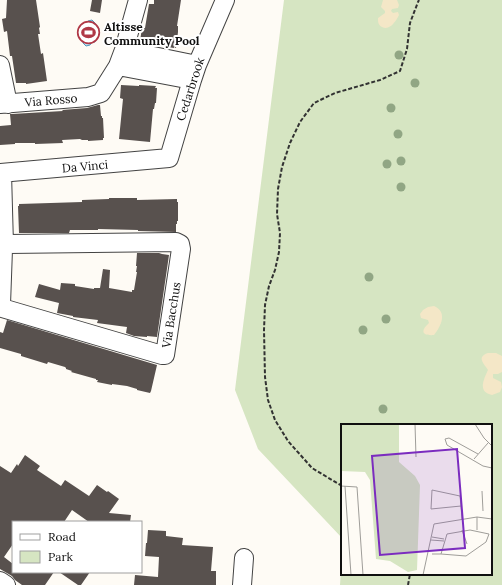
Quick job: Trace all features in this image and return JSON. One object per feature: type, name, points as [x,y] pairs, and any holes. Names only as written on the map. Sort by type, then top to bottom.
[{"type":"street","points":[[138,0],[121,58],[194,72]]},
{"type":"street","name":"Cedarbrook","points":[[170,158],[194,72],[225,0]]},
{"type":"street","name":"Via Rosso","points":[[4,104],[88,97],[101,93],[121,58]]},
{"type":"street","points":[[0,65],[4,104]]},
{"type":"street","name":"Da Vinci","points":[[1,173],[170,158]]},
{"type":"street","name":"Via Bacchus","points":[[1,173],[4,245],[0,302],[2,308],[165,355],[181,249],[180,244],[176,242],[4,245]]},
{"type":"street","points":[[242,585],[244,558]]},
{"type":"street","points":[[0,581],[6,585]]},
{"type":"path","points":[[341,485],[312,468],[288,441],[275,420],[268,400],[265,377],[265,305],[279,252],[280,233],[277,214],[278,189],[282,167],[290,143],[300,122],[314,103],[335,93],[380,80],[400,71],[408,49],[410,23],[419,0]]},
{"type":"path","points":[[408,585],[410,575]]},
{"type":"green space","points":[[284,0],[502,0],[502,585],[340,585],[341,569],[341,575],[492,575],[492,424],[341,424],[341,537],[258,449],[235,390]]},
{"type":"sand","points":[[383,0],[397,0],[399,5],[398,8],[392,9],[391,11],[393,13],[398,12],[399,15],[388,28],[382,27],[378,22],[378,18],[385,13],[381,7]]},
{"type":"sand","points":[[434,306],[441,312],[442,319],[439,328],[434,335],[427,335],[423,331],[429,323],[428,320],[421,318],[420,314],[428,307]]},
{"type":"sand","points":[[488,353],[496,353],[502,356],[502,372],[493,374],[493,378],[501,382],[502,387],[500,392],[492,395],[484,391],[483,388],[488,370],[482,361],[482,356]]},
{"type":"water","name":"Altisse Community Pool","points":[[92,20],[96,27],[99,28],[95,42],[92,42],[90,45],[86,46],[83,43],[83,40],[80,39],[84,24]]},
{"type":"building","points":[[7,0],[36,0],[40,27],[40,34],[38,34],[41,54],[43,53],[47,81],[26,84],[16,83],[12,56],[10,56],[7,31],[4,32],[2,19],[6,18]]},
{"type":"building","points":[[92,0],[102,0],[100,13],[90,11]]},
{"type":"building","points":[[154,0],[181,0],[177,26],[178,32],[176,48],[154,45],[140,41],[142,28],[145,28],[149,4],[154,4]]},
{"type":"building","points":[[121,85],[156,86],[156,103],[153,109],[150,142],[119,139],[123,99],[120,98]]},
{"type":"building","points":[[100,105],[101,116],[103,118],[103,140],[88,141],[80,139],[62,140],[63,143],[15,143],[0,145],[0,126],[11,125],[10,114],[63,111],[62,110],[87,108]]},
{"type":"building","points":[[137,198],[137,200],[177,199],[178,221],[176,224],[176,232],[98,229],[70,230],[69,233],[19,233],[19,204],[82,202],[82,200]]},
{"type":"building","points":[[137,253],[159,253],[169,255],[157,337],[134,336],[126,333],[127,327],[97,323],[98,320],[73,317],[57,313],[59,303],[35,297],[39,284],[60,290],[61,283],[75,284],[75,286],[94,289],[100,288],[103,269],[110,270],[109,288],[132,292],[132,290],[134,290],[137,272]]},
{"type":"building","points":[[7,320],[157,365],[150,393],[127,386],[97,382],[98,380],[96,379],[71,372],[72,371],[66,369],[65,367],[48,362],[47,364],[0,348],[0,332],[3,333]]},
{"type":"building","points":[[25,455],[40,466],[37,470],[61,486],[65,480],[89,496],[97,485],[119,499],[109,513],[131,515],[130,521],[88,521],[72,510],[65,521],[12,521],[12,545],[4,557],[12,563],[12,573],[53,573],[45,585],[22,585],[12,576],[0,569],[0,466],[11,473],[17,464],[18,466]]},
{"type":"building","points":[[148,530],[166,531],[166,536],[183,538],[182,545],[213,547],[211,571],[216,571],[216,585],[134,585],[135,575],[158,577],[159,557],[145,556]]},
{"type":"building","points":[[60,573],[89,573],[81,585],[78,585]]},
{"type":"place","name":"Altisse Community Pool","points":[[89,33]]}]
